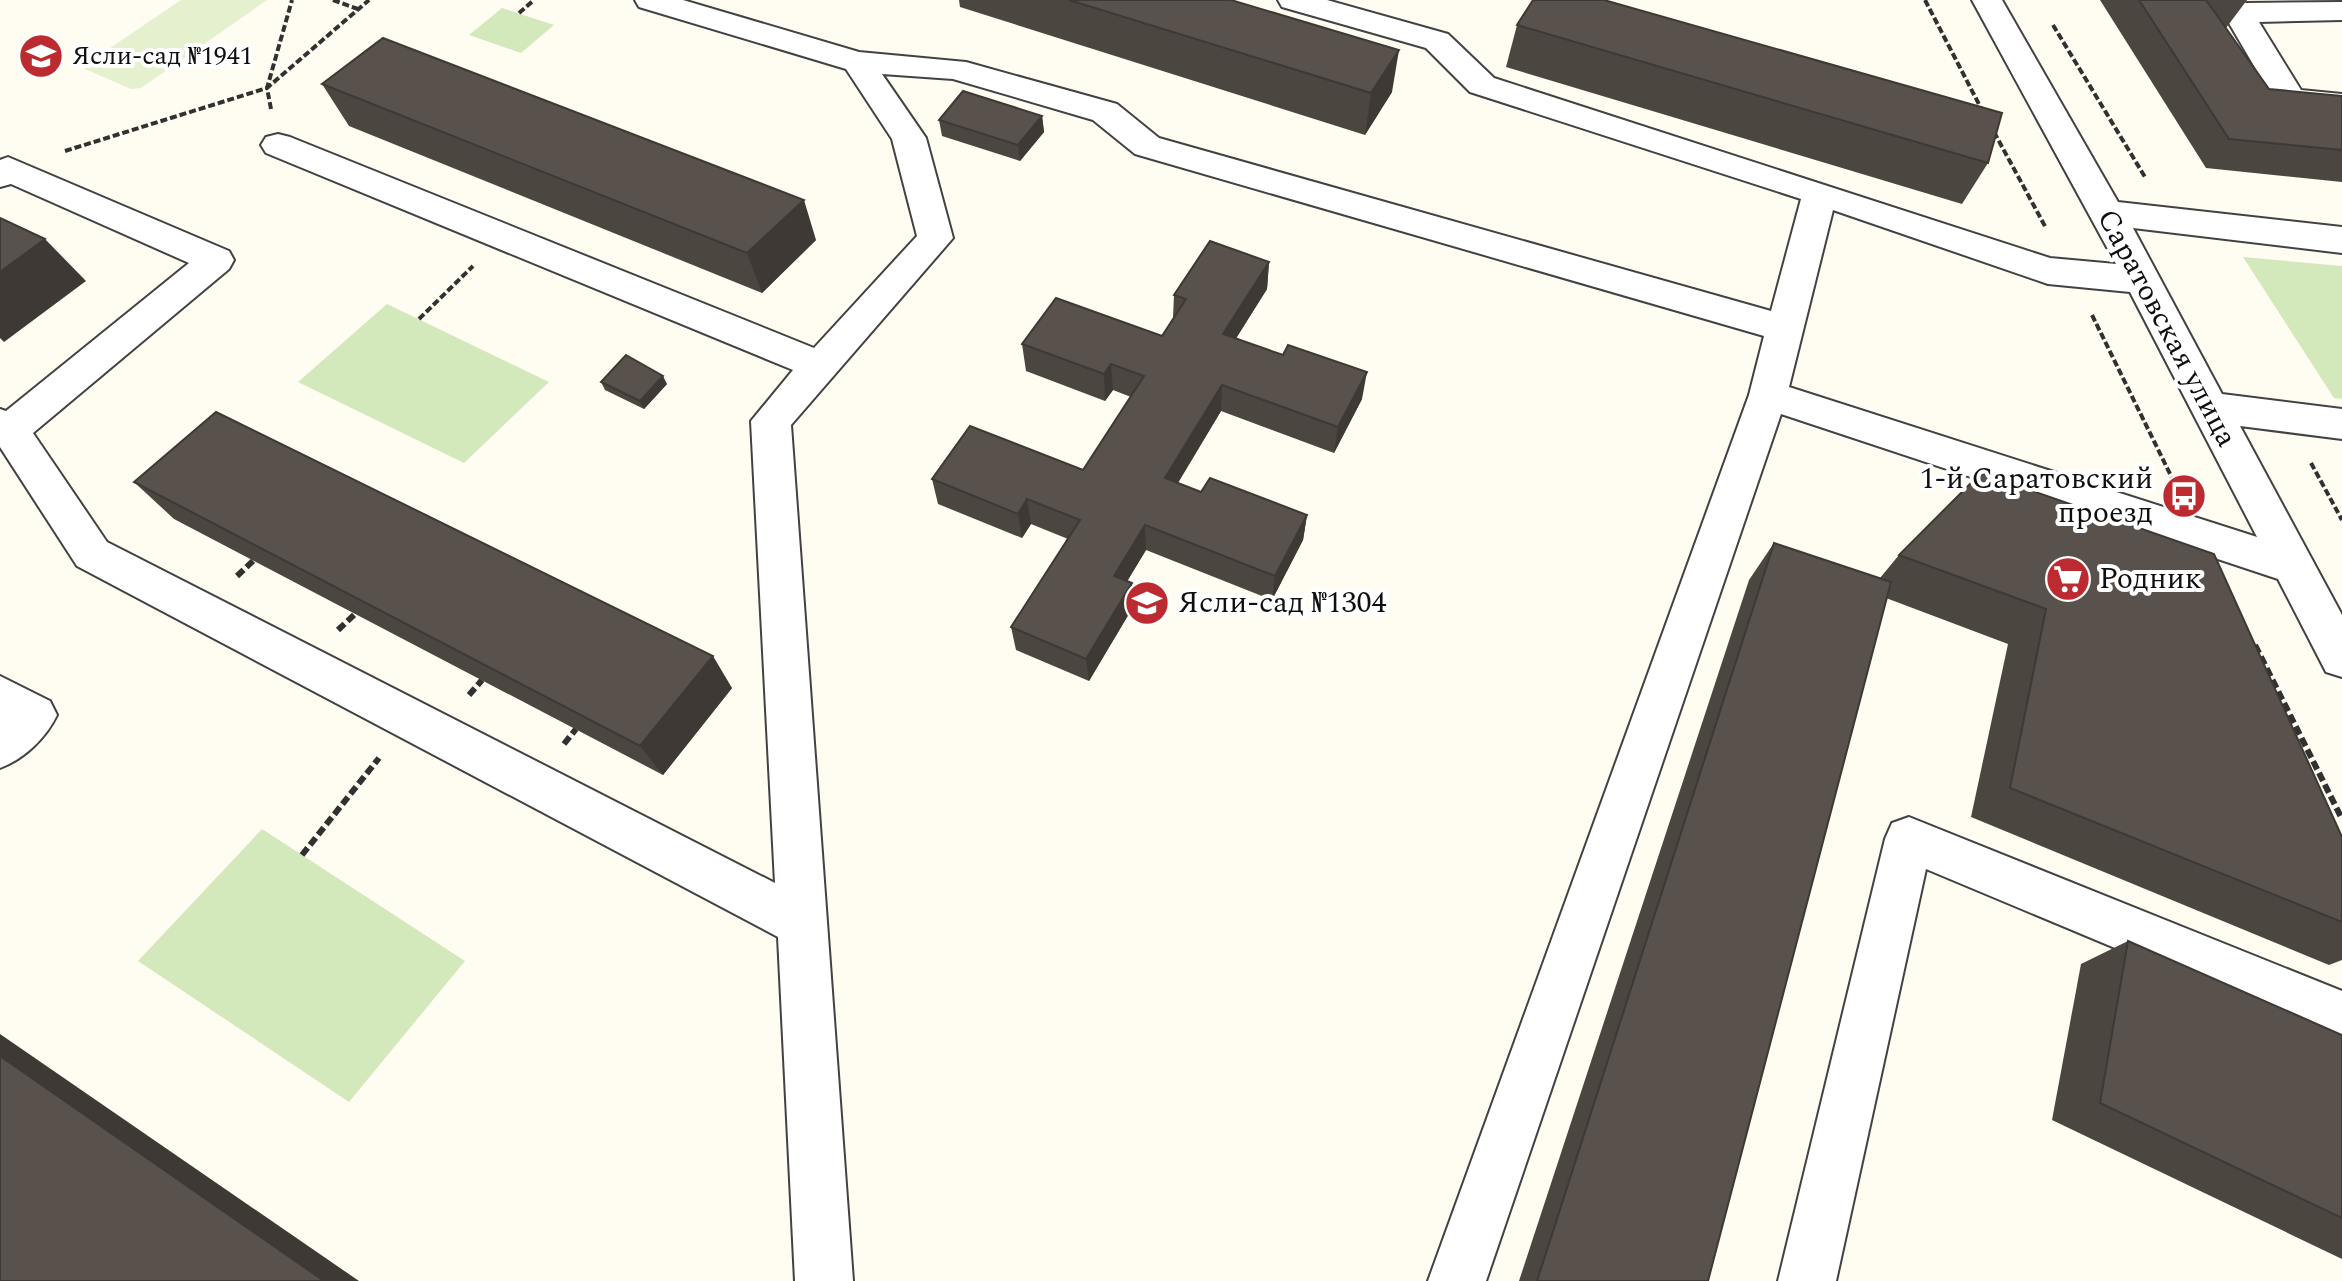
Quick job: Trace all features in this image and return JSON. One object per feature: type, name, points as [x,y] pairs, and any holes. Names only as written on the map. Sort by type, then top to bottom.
[{"type":"street","points":[[650,0],[697,7],[857,62],[955,69],[1105,112],[1147,146],[1787,329]]},
{"type":"street","points":[[1293,0],[1437,41],[1482,85],[1820,193],[2048,271],[2142,280]]},
{"type":"street","name":"Саратовская улица","points":[[1987,0],[2107,213],[2342,658]]},
{"type":"street","points":[[2231,7],[2342,11]]},
{"type":"street","points":[[2231,7],[2290,100],[2342,105]]},
{"type":"street","points":[[824,1281],[771,421],[935,238],[909,138],[857,62]]},
{"type":"street","points":[[278,145],[821,366]]},
{"type":"street","points":[[4,172],[216,260],[5,427],[92,554],[800,922]]},
{"type":"street","points":[[1457,1281],[1768,395],[1820,193]]},
{"type":"street","points":[[2107,213],[2342,240]]},
{"type":"street","points":[[1768,395],[2293,566]]},
{"type":"street","points":[[2209,407],[2342,424]]},
{"type":"street","points":[[0,696],[34,715],[0,747]]},
{"type":"street","points":[[1807,1281],[1909,839],[2342,1017]]},
{"type":"path","points":[[278,145],[267,88],[292,0]]},
{"type":"path","points":[[333,0],[358,9]]},
{"type":"path","points":[[4,172],[267,88],[369,0]]},
{"type":"path","points":[[519,13],[534,0]]},
{"type":"path","points":[[1925,0],[1986,118]]},
{"type":"path","points":[[2046,14],[2151,187]]},
{"type":"path","points":[[1993,131],[2072,273],[2200,536]]},
{"type":"path","points":[[419,319],[481,258]]},
{"type":"path","points":[[2309,460],[2342,520]]},
{"type":"path","points":[[2250,635],[2342,819]]},
{"type":"path","points":[[302,855],[409,719]]},
{"type":"green space","points":[[181,0],[267,0],[141,88],[131,89],[85,69],[88,63]]},
{"type":"green space","points":[[502,8],[554,25],[521,53],[469,35]]},
{"type":"green space","points":[[2243,257],[2342,266],[2342,399],[2334,398]]},
{"type":"green space","points":[[387,304],[549,382],[464,463],[298,382]]},
{"type":"green space","points":[[262,829],[465,961],[349,1102],[138,961]]},
{"type":"building","points":[[1069,0],[1231,0],[1399,50],[1371,93]]},
{"type":"building","points":[[1533,0],[1604,0],[2002,113],[1988,163],[1517,25]]},
{"type":"building","points":[[2139,0],[2206,0],[2269,89],[2342,96],[2342,150],[2229,139]]},
{"type":"building","points":[[383,38],[804,200],[747,253],[322,84]]},
{"type":"building","points":[[963,91],[1042,116],[1018,145],[939,120]]},
{"type":"building","points":[[0,218],[45,239],[0,272]]},
{"type":"building","points":[[1210,241],[1269,262],[1223,334],[1283,355],[1288,345],[1367,372],[1338,427],[1222,385],[1165,478],[1201,492],[1210,478],[1307,515],[1275,576],[1145,525],[1114,576],[1132,583],[1086,659],[1011,627],[1080,520],[1027,499],[1018,514],[932,479],[970,426],[1083,470],[1144,376],[1111,364],[1104,374],[1022,344],[1056,298],[1162,336],[1186,299],[1174,295]]},
{"type":"building","points":[[626,355],[663,376],[640,401],[601,382]]},
{"type":"building","points":[[216,412],[713,656],[640,746],[134,482]]},
{"type":"building","points":[[1981,473],[2214,554],[2342,837],[2342,922],[2010,788],[2046,609],[1899,555]]},
{"type":"building","points":[[1774,543],[1891,582],[1708,1281],[1537,1281]]},
{"type":"building","points":[[2128,941],[2342,1035],[2342,1218],[2100,1103]]},
{"type":"building","points":[[0,1056],[324,1281],[1,1281]]},
{"type":"place","name":"Ясли-сад №1941","points":[[41,56]]},
{"type":"place","name":"1-й Саратовский проезд","points":[[2184,496]]},
{"type":"place","name":"Родник","points":[[2068,579]]},
{"type":"place","name":"Ясли-сад №1304","points":[[1147,603]]}]
